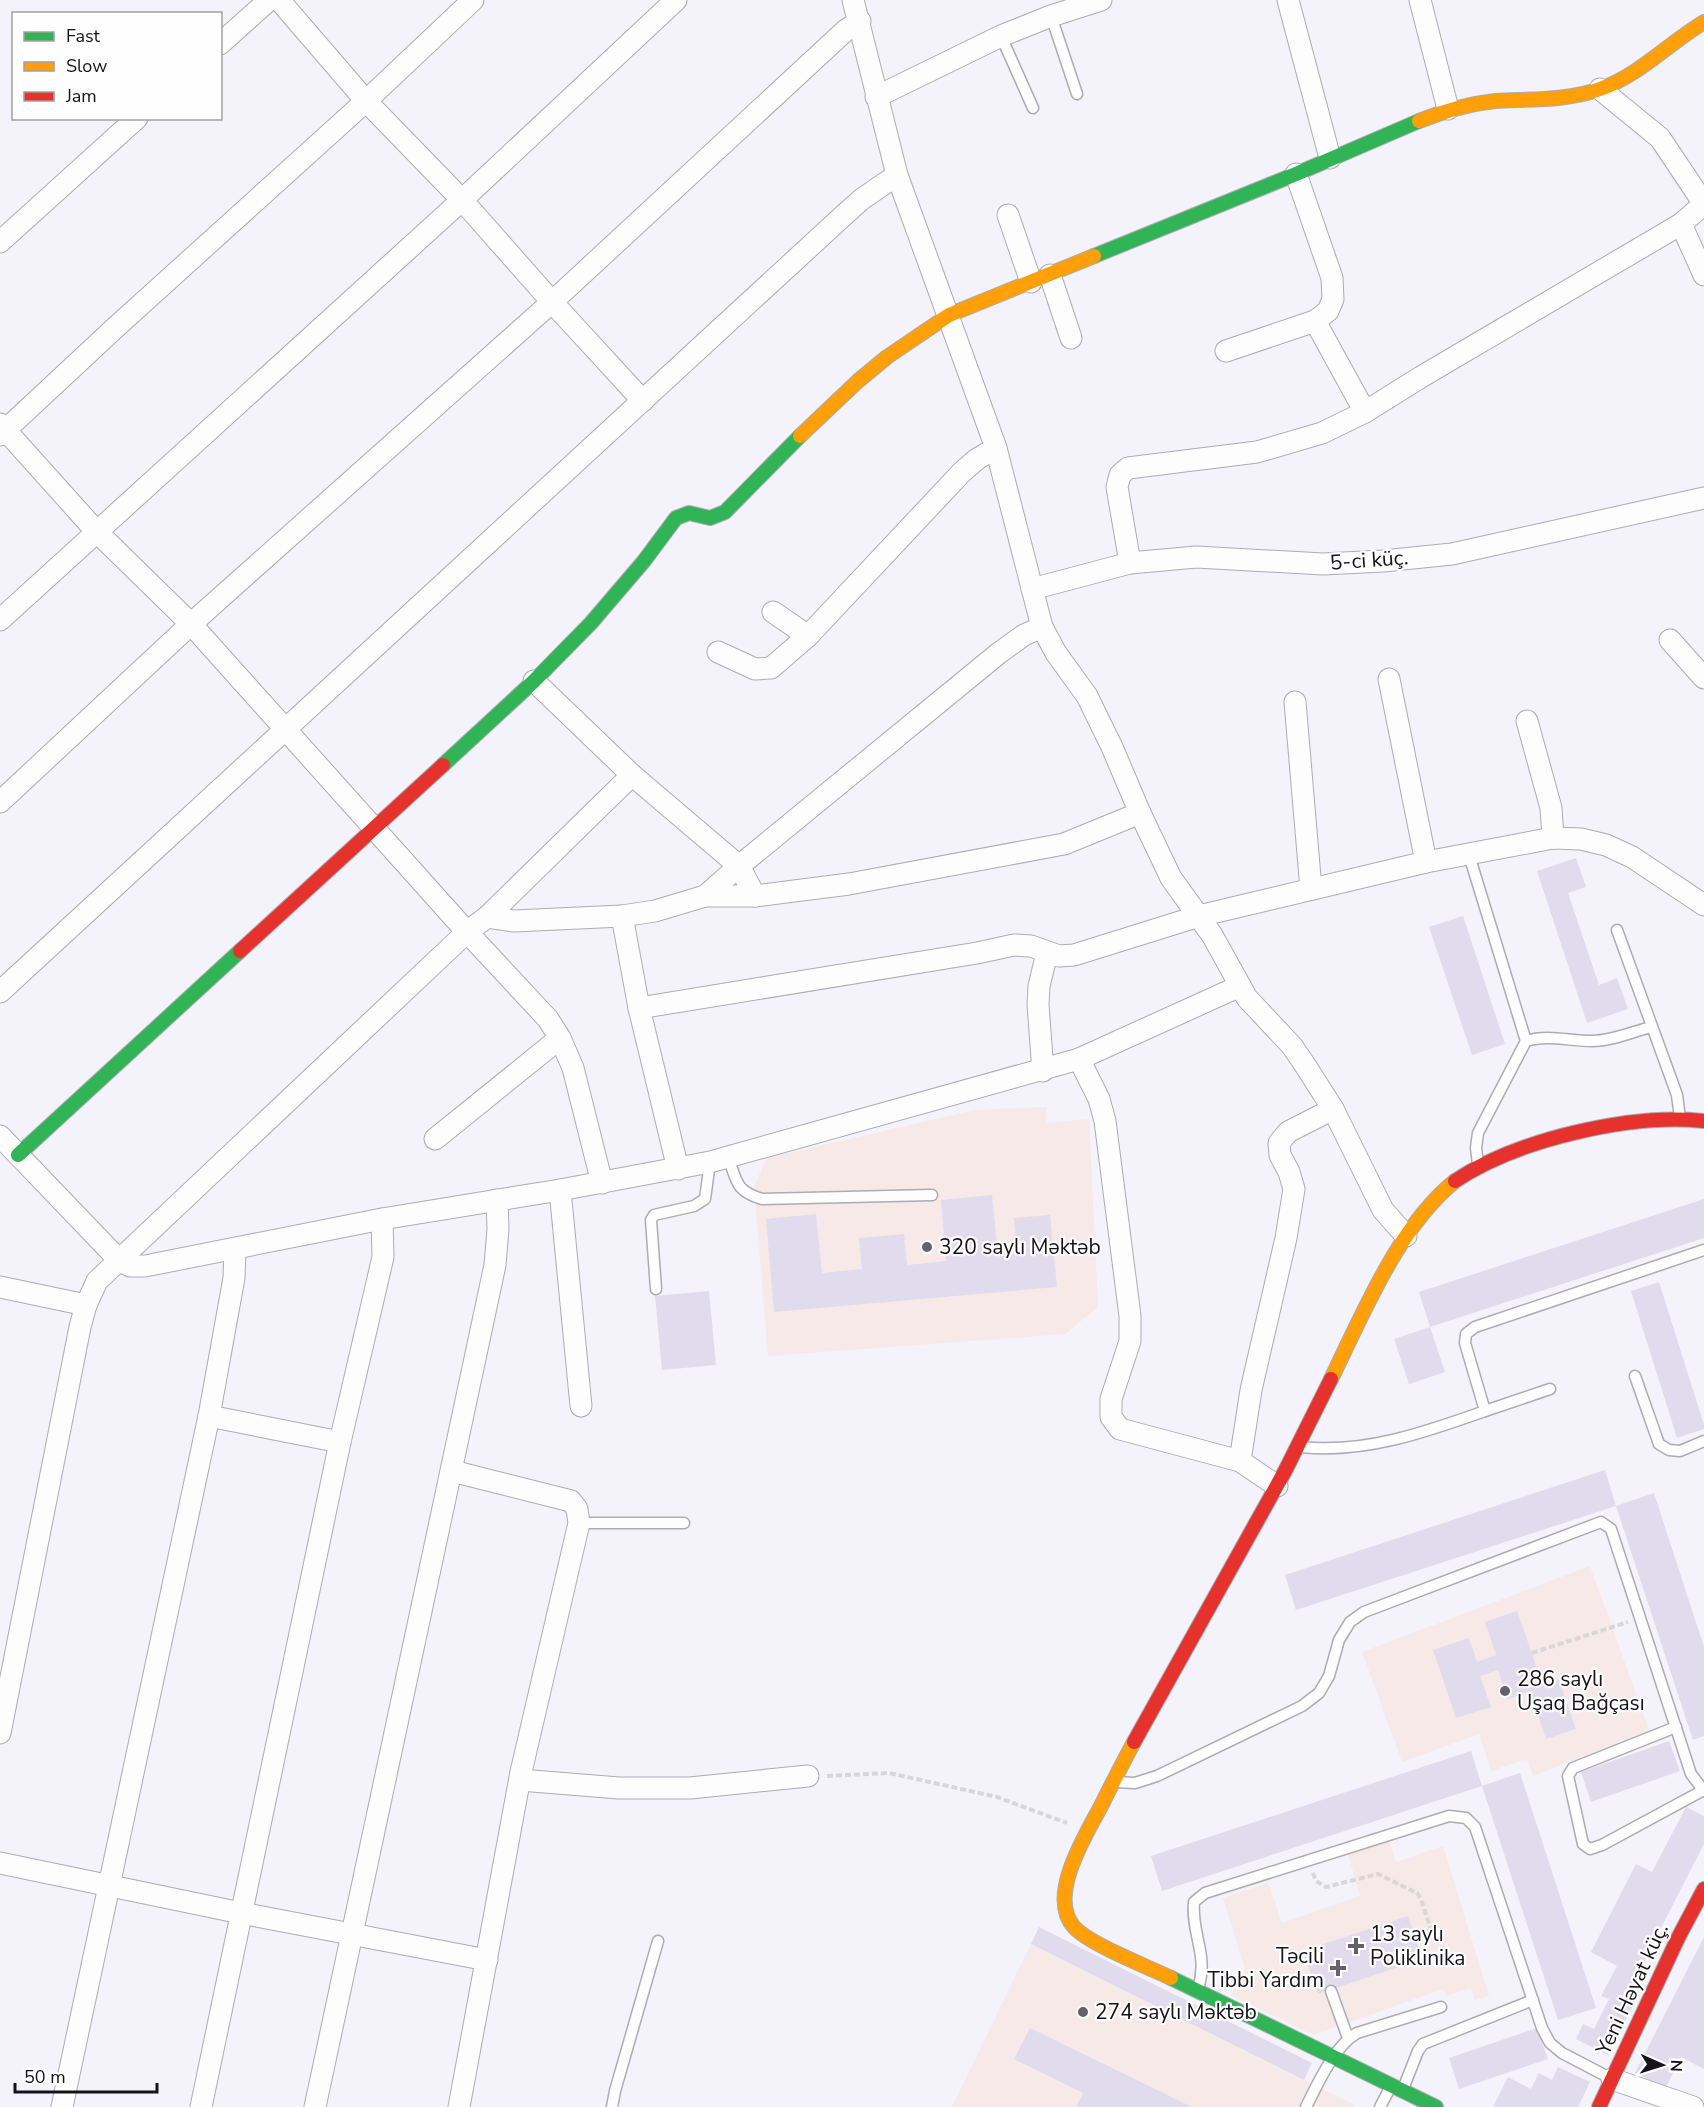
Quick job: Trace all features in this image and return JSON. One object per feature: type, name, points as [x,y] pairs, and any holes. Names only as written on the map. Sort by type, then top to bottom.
[{"type":"street","points":[[222,42],[269,0]]},
{"type":"street","points":[[279,0],[366,101],[462,200],[644,401]]},
{"type":"street","points":[[473,0],[366,101],[2,430],[96,531],[191,624],[467,932],[549,1019],[573,1068],[603,1183]]},
{"type":"street","points":[[0,620],[462,200],[676,0]]},
{"type":"street","points":[[853,0],[897,175],[996,448],[1042,627],[1056,653],[1086,696],[1112,747],[1171,878],[1226,957],[1247,998],[1292,1046],[1333,1109],[1383,1210],[1406,1236]]},
{"type":"street","points":[[876,97],[1001,36],[1051,16],[1101,0]]},
{"type":"street","points":[[1288,0],[1330,158]]},
{"type":"street","points":[[1420,0],[1448,109]]},
{"type":"street","points":[[0,802],[191,624],[552,302],[846,30],[860,21]]},
{"type":"street","points":[[18,1155],[534,681],[611,600],[676,518],[682,513],[690,512],[706,518],[716,518],[725,512],[866,373],[927,328],[949,315],[1296,174],[1448,109],[1479,103],[1581,94],[1600,89],[1620,80],[1682,34],[1704,22]]},
{"type":"street","points":[[1130,563],[1117,488],[1120,475],[1128,468],[1257,452],[1322,434],[1365,412],[1681,224],[1704,204],[1660,138],[1600,89]]},
{"type":"street","points":[[0,242],[135,120]]},
{"type":"street","points":[[1226,351],[1315,321],[1328,311],[1333,299],[1332,278],[1296,174]]},
{"type":"street","points":[[0,992],[843,216],[862,199],[897,175]]},
{"type":"street","points":[[1008,214],[1071,338]]},
{"type":"street","points":[[1681,224],[1704,275]]},
{"type":"street","points":[[1315,321],[1365,412]]},
{"type":"street","points":[[718,652],[755,669],[771,668],[808,636],[962,472],[977,459],[996,448]]},
{"type":"street","name":"5-ci küç.","points":[[1032,589],[1130,563],[1196,557],[1323,564],[1452,554],[1704,498]]},
{"type":"street","points":[[773,612],[808,636]]},
{"type":"street","points":[[705,896],[999,653],[1024,635],[1042,627]]},
{"type":"street","points":[[1670,640],[1704,678]]},
{"type":"street","points":[[1389,679],[1426,862]]},
{"type":"street","points":[[534,681],[632,775],[739,866],[755,896]]},
{"type":"street","points":[[1295,702],[1311,889]]},
{"type":"street","points":[[1527,721],[1551,808],[1553,838]]},
{"type":"street","points":[[0,1733],[86,1305],[97,1281],[467,932],[487,917],[632,775]]},
{"type":"street","points":[[487,917],[514,921],[622,916],[655,911],[705,896],[755,896],[849,884],[1064,844],[1140,813]]},
{"type":"street","points":[[639,1008],[1014,945],[1031,946],[1059,956],[1074,955],[1199,916],[1426,862],[1553,838],[1581,838],[1614,849],[1646,866],[1704,905]]},
{"type":"street","points":[[622,916],[639,1008],[678,1169]]},
{"type":"street","points":[[1043,1071],[1038,1005],[1039,986],[1047,953]]},
{"type":"street","points":[[0,1136],[118,1259],[130,1266],[145,1266],[382,1219],[603,1183],[719,1160],[1043,1071],[1079,1059],[1240,986]]},
{"type":"street","points":[[435,1139],[560,1038]]},
{"type":"street","points":[[1079,1059],[1099,1099],[1105,1121],[1130,1316],[1130,1341],[1111,1399],[1111,1417],[1120,1429],[1240,1461],[1277,1486]]},
{"type":"street","points":[[1240,1461],[1251,1390],[1286,1238],[1294,1189],[1280,1155],[1279,1143],[1288,1132],[1333,1109]]},
{"type":"street","points":[[1436,2107],[1084,1936],[1070,1925],[1065,1896],[1072,1868],[1113,1782],[1208,1605],[1298,1447],[1367,1306],[1406,1236],[1434,1200],[1454,1182],[1479,1166],[1549,1141],[1635,1120],[1704,1121]]},
{"type":"street","points":[[560,1190],[581,1406]]},
{"type":"street","points":[[315,2107],[495,1265],[498,1229],[497,1200]]},
{"type":"street","points":[[201,2107],[340,1442],[383,1257],[382,1219]]},
{"type":"street","points":[[62,2107],[208,1416],[234,1278],[235,1249]]},
{"type":"street","points":[[0,1287],[86,1305]]},
{"type":"street","points":[[208,1416],[340,1442]]},
{"type":"street","points":[[452,1471],[571,1502],[577,1509],[579,1523],[520,1780],[459,2107]]},
{"type":"street","points":[[520,1780],[620,1788],[690,1788],[808,1776]]},
{"type":"street","points":[[0,1863],[110,1887],[487,1960]]},
{"type":"street","name":"Yeni Həyat küç.","points":[[1599,2107],[1678,1938],[1704,1889]]},
{"type":"street","points":[[1612,2079],[1693,2107]]},
{"type":"lane","points":[[1051,16],[1077,94]]},
{"type":"lane","points":[[1001,36],[1033,108]]},
{"type":"lane","points":[[1469,855],[1526,1041],[1478,1133],[1476,1148],[1479,1166]]},
{"type":"lane","points":[[1617,930],[1677,1095],[1680,1119]]},
{"type":"lane","points":[[1526,1041],[1536,1038],[1592,1041],[1609,1039],[1651,1027]]},
{"type":"lane","points":[[719,1160],[741,1190],[748,1195],[762,1199],[932,1195]]},
{"type":"lane","points":[[656,1289],[651,1220],[654,1215],[694,1206],[705,1199],[719,1160]]},
{"type":"lane","points":[[1485,1411],[1465,1343],[1466,1334],[1475,1327],[1704,1250]]},
{"type":"lane","points":[[1635,1376],[1659,1444],[1669,1450],[1680,1451],[1704,1441]]},
{"type":"lane","points":[[1298,1447],[1343,1449],[1431,1431],[1550,1389]]},
{"type":"lane","points":[[1113,1782],[1135,1783],[1157,1776],[1302,1706],[1319,1693],[1329,1676],[1339,1640],[1350,1622],[1364,1612],[1601,1522],[1611,1529],[1640,1618],[1676,1727],[1691,1773],[1703,1791],[1602,1845],[1590,1849],[1583,1844],[1568,1776],[1573,1768],[1676,1727]]},
{"type":"lane","points":[[579,1523],[684,1523]]},
{"type":"lane","points":[[1197,1992],[1203,1974],[1193,1914],[1194,1902],[1204,1893],[1449,1816],[1466,1818],[1475,1827],[1542,2028],[1550,2043],[1562,2053],[1612,2079]]},
{"type":"lane","points":[[612,2107],[658,1941]]},
{"type":"lane","points":[[1331,1991],[1348,2038]]},
{"type":"lane","points":[[1380,2107],[1396,2088],[1423,2044],[1533,2000]]},
{"type":"lane","points":[[1306,2107],[1333,2058],[1348,2038],[1357,2033],[1441,2007]]},
{"type":"path","points":[[1532,1653],[1640,1618]]},
{"type":"path","points":[[808,1776],[890,1773],[997,1797],[1088,1831]]},
{"type":"path","points":[[1310,1860],[1316,1881],[1326,1887],[1378,1874],[1417,1893],[1435,1942]]},
{"type":"shaded area","name":"320 saylı Məktəb","points":[[1046,1107],[1047,1123],[1089,1119],[1098,1307],[1065,1334],[768,1356],[754,1186],[767,1158],[975,1110]]},
{"type":"shaded area","name":"286 saylı Uşaq Bağçası","points":[[1590,1566],[1649,1730],[1533,1776],[1527,1759],[1491,1771],[1479,1734],[1402,1762],[1362,1652]]},
{"type":"shaded area","name":"13 saylı Poliklinika","points":[[1389,1841],[1396,1862],[1443,1846],[1489,1996],[1475,2000],[1471,1988],[1446,1996],[1443,1989],[1313,2035],[1231,1995],[1245,1969],[1223,1898],[1268,1883],[1282,1923],[1360,1896],[1348,1854]]},
{"type":"shaded area","name":"274 saylı Məktəb","points":[[1031,1944],[1355,2105],[1353,2107],[952,2107]]},
{"type":"building","points":[[1576,858],[1586,887],[1568,893],[1599,985],[1617,978],[1628,1009],[1587,1023],[1537,871]]},
{"type":"building","points":[[1463,916],[1505,1044],[1472,1055],[1429,927]]},
{"type":"building","points":[[992,1195],[998,1255],[1017,1253],[1014,1218],[1050,1215],[1057,1287],[774,1312],[766,1219],[816,1214],[822,1273],[862,1269],[859,1238],[904,1234],[907,1265],[946,1261],[941,1200]]},
{"type":"building","points":[[1704,1199],[1704,1238],[1430,1327],[1419,1292]]},
{"type":"building","points":[[1659,1282],[1704,1425],[1704,1429],[1677,1438],[1631,1291]]},
{"type":"building","points":[[709,1291],[716,1365],[662,1370],[655,1296]]},
{"type":"building","points":[[1430,1327],[1445,1372],[1409,1384],[1394,1339]]},
{"type":"building","points":[[1605,1470],[1616,1506],[1296,1610],[1285,1575]]},
{"type":"building","points":[[1654,1493],[1704,1647],[1704,1736],[1693,1740],[1616,1506]]},
{"type":"building","points":[[1517,1611],[1543,1685],[1559,1680],[1576,1729],[1546,1739],[1530,1691],[1508,1699],[1498,1670],[1480,1676],[1491,1707],[1456,1718],[1433,1650],[1469,1638],[1477,1662],[1496,1655],[1485,1622]]},
{"type":"building","points":[[1669,1741],[1680,1771],[1591,1802],[1581,1772]]},
{"type":"building","points":[[1471,1751],[1482,1786],[1162,1891],[1151,1856]]},
{"type":"building","points":[[1520,1773],[1596,2008],[1558,2020],[1482,1786]]},
{"type":"building","points":[[1686,1807],[1704,1816],[1704,1844],[1623,2002],[1632,2007],[1608,2055],[1576,2039],[1583,2024],[1594,2029],[1609,1999],[1601,1996],[1617,1966],[1591,1952],[1636,1864],[1652,1872]]},
{"type":"building","points":[[1408,1916],[1422,1959],[1318,1994],[1303,1951]]},
{"type":"building","points":[[1039,1927],[1312,2063],[1304,2080],[1031,1944]]},
{"type":"building","points":[[1704,1937],[1704,2069],[1681,2057],[1665,2089],[1635,2073]]},
{"type":"building","points":[[1030,2028],[1192,2107],[1076,2107],[1083,2093],[1014,2059]]},
{"type":"building","points":[[1537,2028],[1548,2059],[1459,2089],[1449,2058]]},
{"type":"building","points":[[1558,2067],[1590,2082],[1578,2107],[1493,2107],[1508,2077],[1531,2089],[1539,2073],[1552,2080]]},
{"type":"traffic: fast","points":[[1094,256],[1419,121]]},
{"type":"traffic: fast","points":[[443,765],[534,681],[591,623],[644,561],[676,518],[689,513],[710,518],[725,512],[800,436]]},
{"type":"traffic: fast","points":[[18,1155],[240,951]]},
{"type":"traffic: fast","points":[[1171,1978],[1436,2107]]},
{"type":"traffic: slow","points":[[1419,121],[1475,104],[1561,98],[1600,89],[1640,68],[1704,22]]},
{"type":"traffic: slow","points":[[800,436],[887,357],[949,315],[1094,256]]},
{"type":"traffic: slow","points":[[1331,1379],[1369,1300],[1399,1247],[1416,1222],[1455,1181]]},
{"type":"traffic: slow","points":[[1134,1742],[1071,1867],[1066,1884],[1067,1914],[1074,1927],[1092,1941],[1171,1978]]},
{"type":"traffic: jam","points":[[240,951],[443,765]]},
{"type":"traffic: jam","points":[[1455,1181],[1480,1166],[1509,1153],[1575,1133],[1642,1121],[1704,1121]]},
{"type":"traffic: jam","points":[[1134,1742],[1285,1471],[1331,1379]]},
{"type":"traffic: jam","points":[[1599,2107],[1678,1938],[1704,1889]]},
{"type":"place","name":"320 saylı Məktəb","points":[[927,1247]]},
{"type":"place","name":"286 saylı Uşaq Bağçası","points":[[1505,1691]]},
{"type":"place","name":"13 saylı Poliklinika","points":[[1356,1946]]},
{"type":"place","name":"Təcili Tibbi Yardım","points":[[1338,1968]]},
{"type":"place","name":"274 saylı Məktəb","points":[[1083,2012]]}]
